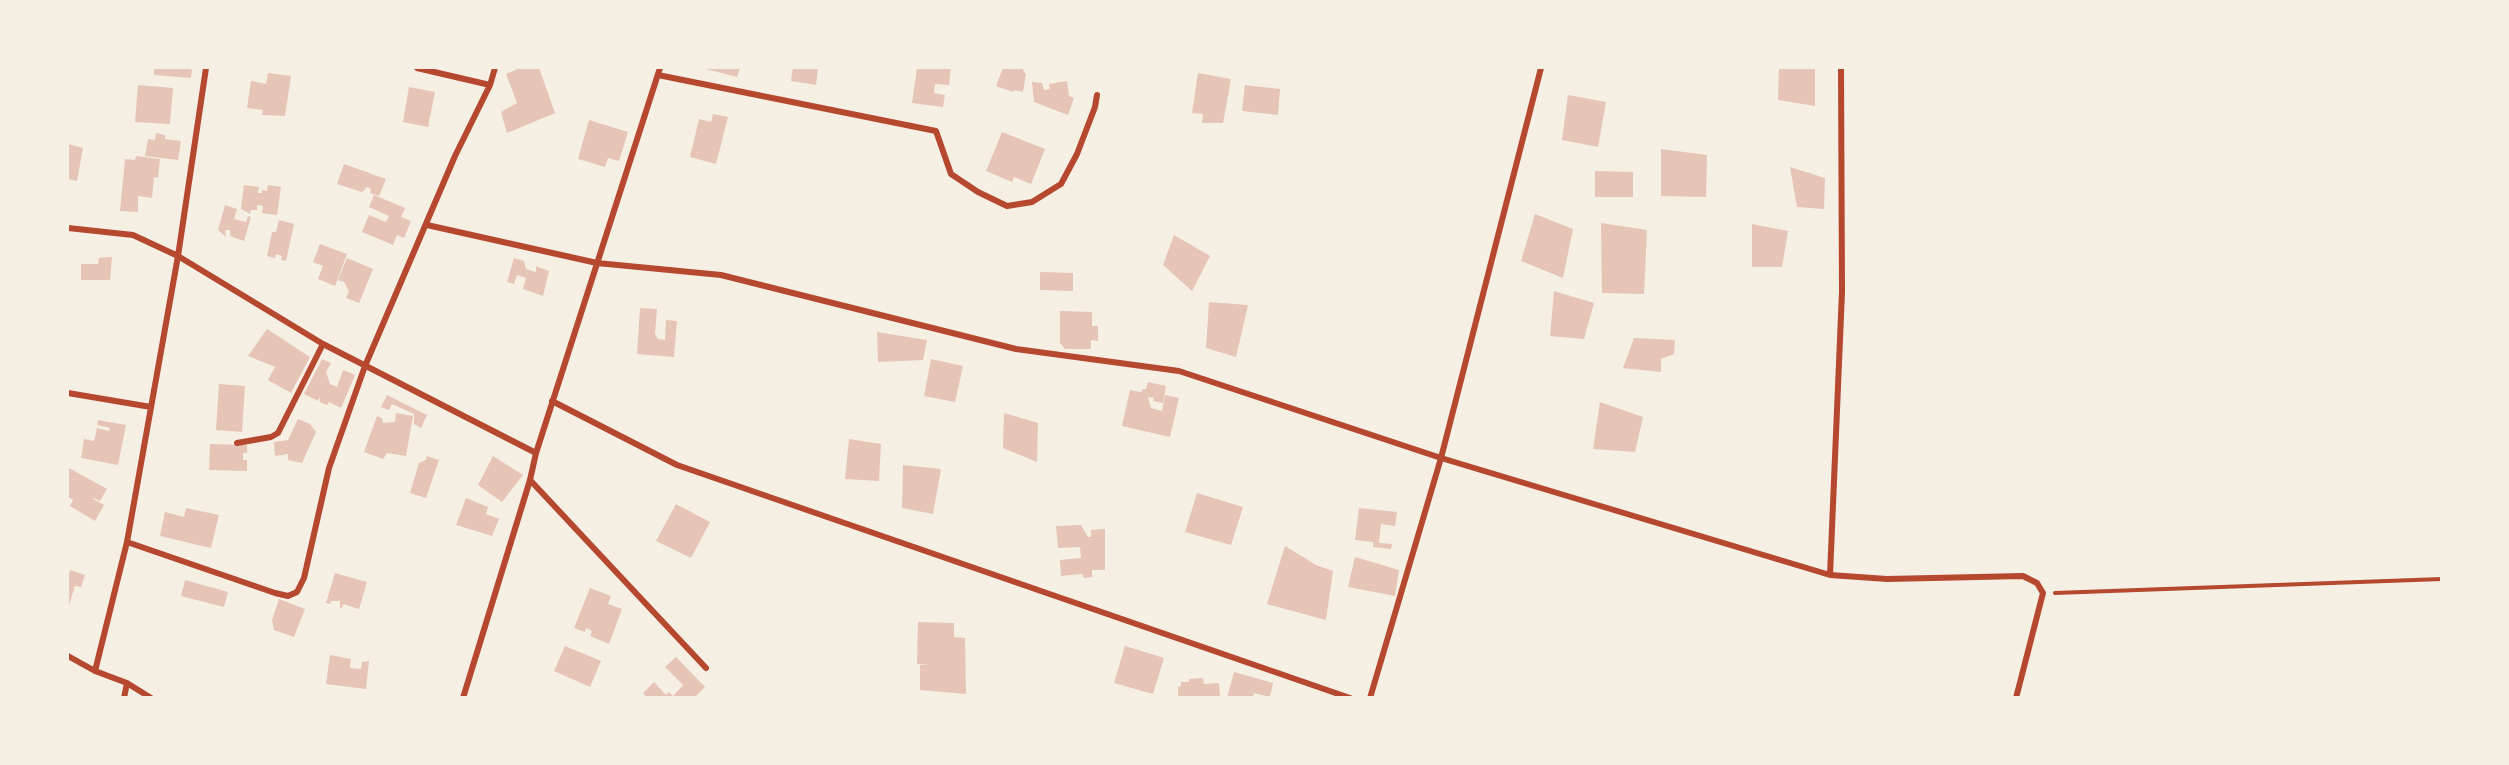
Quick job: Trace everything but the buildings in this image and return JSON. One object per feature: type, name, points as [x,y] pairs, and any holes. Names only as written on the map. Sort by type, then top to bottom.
[{"type":"street","points":[[95,671],[127,542],[178,256],[206,68]]},
{"type":"street","points":[[417,68],[490,85]]},
{"type":"street","points":[[127,542],[275,593],[288,596],[297,592],[303,578],[329,468],[365,366],[455,156],[490,85],[495,68]]},
{"type":"street","points":[[1370,698],[1441,458],[1541,68]]},
{"type":"street","points":[[1830,575],[1842,292],[1841,68]]},
{"type":"street","points":[[463,698],[552,401],[659,71],[936,131],[951,174],[978,192],[1007,206],[1032,202],[1061,184],[1077,154],[1095,107],[1097,95]]},
{"type":"street","points":[[427,225],[597,263],[721,275],[1016,350],[1179,371],[1441,458],[1830,575],[1887,579],[2023,576],[2037,582],[2043,593],[2016,698]]},
{"type":"street","points":[[68,228],[133,235],[178,256],[323,344],[536,453]]},
{"type":"street","points":[[237,443],[271,437],[278,433],[323,344]]},
{"type":"street","points":[[68,393],[151,407]]},
{"type":"street","points":[[552,401],[677,465],[1350,698]]},
{"type":"street","points":[[530,480],[706,669]]},
{"type":"street","points":[[68,656],[95,671],[126,683],[151,698]]},
{"type":"street","points":[[124,698],[126,683]]},
{"type":"path","points":[[2043,593],[2442,579]]}]
